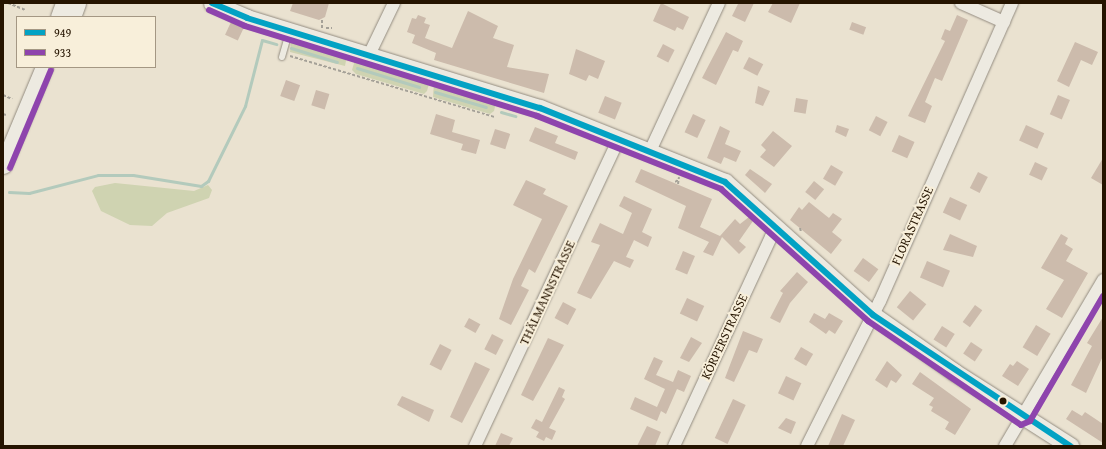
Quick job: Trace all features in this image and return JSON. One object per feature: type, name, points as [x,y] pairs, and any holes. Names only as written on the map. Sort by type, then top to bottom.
[{"type":"street","points":[[59,16],[64,3]]},
{"type":"street","points":[[72,16],[77,3]]},
{"type":"street","points":[[212,3],[290,31],[540,108],[725,182],[873,315],[1023,417],[1070,446]]},
{"type":"street","points":[[369,55],[394,3]]},
{"type":"street","points":[[650,152],[719,3]]},
{"type":"street","points":[[961,3],[1004,22]]},
{"type":"street","name":"FLORASTRASSE","points":[[807,446],[873,315],[1012,3]]},
{"type":"street","points":[[3,165],[44,68]]},
{"type":"street","name":"THÄLMANNSTRASSE","points":[[475,446],[619,139]]},
{"type":"street","name":"KÖRPERSTRASSE","points":[[674,446],[771,237],[778,230]]},
{"type":"street","points":[[1005,446],[1103,280]]},
{"type":"lane","points":[[283,55],[290,31]]},
{"type":"path","points":[[8,3],[25,10]]},
{"type":"path","points":[[321,26],[322,19],[322,28],[332,28]]},
{"type":"path","points":[[283,55],[494,117]]},
{"type":"path","points":[[3,95],[12,99]]},
{"type":"path","points":[[675,182],[678,179],[678,184]]},
{"type":"green space","points":[[292,37],[347,55],[345,66],[290,52]]},
{"type":"green space","points":[[355,60],[430,80],[427,91],[424,94],[356,74],[352,70]]},
{"type":"green space","points":[[434,82],[497,98],[494,111],[490,114],[433,97]]},
{"type":"green space","points":[[115,183],[194,191],[208,185],[212,190],[209,198],[167,213],[152,226],[130,225],[101,211],[92,191],[95,187]]},
{"type":"building","points":[[293,3],[329,3],[325,17],[319,20],[290,11]]},
{"type":"building","points":[[661,3],[689,17],[683,30],[677,27],[675,31],[653,21]]},
{"type":"building","points":[[754,3],[745,22],[732,16],[738,4]]},
{"type":"building","points":[[773,3],[800,3],[791,23],[768,12]]},
{"type":"building","points":[[468,11],[498,26],[493,38],[514,45],[507,67],[549,74],[544,93],[434,60],[436,53],[412,43],[415,35],[407,32],[412,18],[416,19],[418,15],[426,18],[424,23],[430,25],[425,38],[452,48]]},
{"type":"building","points":[[957,15],[968,20],[942,81],[935,78],[925,102],[932,106],[925,123],[908,116],[945,41],[941,39],[945,29],[950,31]]},
{"type":"building","points":[[231,22],[244,28],[238,41],[225,35]]},
{"type":"building","points":[[852,22],[866,27],[863,35],[849,30]]},
{"type":"building","points":[[726,32],[743,41],[738,52],[733,50],[716,85],[702,78]]},
{"type":"building","points":[[1075,42],[1098,52],[1092,65],[1081,60],[1069,87],[1057,81]]},
{"type":"building","points":[[663,44],[675,50],[668,62],[657,56]]},
{"type":"building","points":[[576,49],[605,61],[598,79],[589,75],[586,81],[569,74]]},
{"type":"building","points":[[749,57],[763,64],[757,76],[743,69]]},
{"type":"building","points":[[286,80],[300,85],[294,101],[280,96]]},
{"type":"building","points":[[758,86],[770,91],[763,106],[755,103]]},
{"type":"building","points":[[316,90],[329,94],[325,109],[311,105]]},
{"type":"building","points":[[1058,95],[1070,100],[1062,119],[1050,114]]},
{"type":"building","points":[[605,96],[622,103],[615,119],[598,113]]},
{"type":"building","points":[[796,98],[808,100],[806,114],[794,112]]},
{"type":"building","points":[[436,114],[455,120],[452,132],[480,140],[476,154],[461,150],[463,144],[430,134]]},
{"type":"building","points":[[693,114],[706,120],[697,138],[685,132]]},
{"type":"building","points":[[876,116],[888,122],[880,136],[869,130]]},
{"type":"building","points":[[837,125],[849,129],[846,137],[835,132]]},
{"type":"building","points":[[1026,125],[1044,133],[1037,149],[1019,141]]},
{"type":"building","points":[[720,126],[730,131],[725,144],[741,151],[736,162],[724,157],[721,164],[707,158]]},
{"type":"building","points":[[535,127],[558,136],[555,143],[578,152],[575,160],[529,141]]},
{"type":"building","points":[[495,129],[510,134],[505,149],[490,144]]},
{"type":"building","points":[[773,131],[792,146],[774,167],[760,157],[766,150],[761,145]]},
{"type":"building","points":[[899,135],[915,142],[907,158],[892,151]]},
{"type":"building","points":[[1103,158],[1103,185],[1091,178]]},
{"type":"building","points":[[1035,162],[1048,168],[1042,181],[1029,175]]},
{"type":"building","points":[[831,165],[843,172],[835,186],[823,179]]},
{"type":"building","points":[[641,169],[712,199],[700,227],[720,236],[735,219],[740,224],[749,217],[753,221],[739,241],[746,247],[739,254],[722,237],[713,256],[703,252],[709,242],[678,228],[686,206],[635,182]]},
{"type":"building","points":[[750,169],[772,184],[765,193],[745,175]]},
{"type":"building","points":[[978,172],[988,177],[980,193],[970,188]]},
{"type":"building","points":[[526,180],[546,189],[543,194],[568,206],[535,273],[529,269],[521,286],[529,290],[511,325],[499,319],[513,279],[542,219],[513,205]]},
{"type":"building","points":[[814,181],[824,189],[815,200],[805,192]]},
{"type":"building","points":[[624,196],[652,209],[642,232],[652,237],[648,247],[634,240],[626,257],[634,260],[630,268],[614,261],[591,299],[577,293],[600,245],[591,242],[600,223],[623,234],[632,213],[619,206]]},
{"type":"building","points":[[950,197],[967,205],[960,220],[943,212]]},
{"type":"building","points":[[809,202],[829,218],[833,213],[842,219],[832,232],[842,240],[831,254],[790,220],[799,207],[802,210]]},
{"type":"building","points":[[950,234],[977,246],[973,257],[943,250]]},
{"type":"building","points":[[1061,234],[1068,238],[1065,244],[1073,249],[1066,261],[1088,273],[1062,318],[1046,309],[1064,280],[1041,268]]},
{"type":"building","points":[[683,251],[695,256],[687,274],[675,269]]},
{"type":"building","points":[[863,258],[878,269],[869,282],[854,271]]},
{"type":"building","points":[[927,261],[950,271],[943,287],[920,278]]},
{"type":"building","points":[[797,272],[808,282],[790,303],[780,323],[770,318],[783,293],[780,291]]},
{"type":"building","points":[[910,291],[926,304],[913,321],[897,307]]},
{"type":"building","points":[[687,298],[704,306],[697,321],[680,313]]},
{"type":"building","points":[[563,302],[576,309],[568,325],[555,318]]},
{"type":"building","points":[[975,305],[982,310],[970,327],[963,322]]},
{"type":"building","points":[[814,313],[825,319],[829,313],[843,321],[835,334],[829,330],[826,334],[809,322]]},
{"type":"building","points":[[1103,317],[1103,356],[1086,393],[1071,385],[1092,346],[1087,343]]},
{"type":"building","points":[[469,318],[480,324],[476,333],[464,327]]},
{"type":"building","points":[[1036,325],[1051,334],[1037,356],[1023,347]]},
{"type":"building","points":[[942,326],[955,334],[946,348],[934,340]]},
{"type":"building","points":[[743,331],[763,339],[757,353],[749,350],[734,382],[725,378]]},
{"type":"building","points":[[492,334],[504,340],[496,355],[484,349]]},
{"type":"building","points":[[691,337],[702,343],[689,362],[680,358]]},
{"type":"building","points":[[548,338],[564,345],[533,401],[521,395]]},
{"type":"building","points":[[971,342],[983,350],[975,361],[963,354]]},
{"type":"building","points":[[440,344],[452,350],[441,370],[430,364]]},
{"type":"building","points":[[801,347],[813,354],[806,366],[794,359]]},
{"type":"building","points":[[654,357],[663,361],[656,375],[673,382],[678,370],[691,376],[684,392],[677,389],[666,414],[661,411],[657,421],[630,409],[635,397],[657,407],[665,389],[644,379]]},
{"type":"building","points":[[887,361],[902,375],[896,383],[891,380],[887,388],[875,380]]},
{"type":"building","points":[[1017,361],[1029,369],[1018,386],[1002,376],[1010,364],[1013,366]]},
{"type":"building","points":[[475,362],[490,369],[462,423],[450,417]]},
{"type":"building","points":[[920,372],[971,409],[955,435],[945,429],[949,422],[931,411],[933,407],[929,405],[934,398],[912,384]]},
{"type":"building","points":[[786,376],[801,383],[793,400],[778,393]]},
{"type":"building","points":[[559,387],[565,390],[562,397],[565,399],[549,428],[556,431],[552,440],[546,437],[544,441],[536,437],[539,432],[531,428],[536,419],[542,422]]},
{"type":"building","points":[[402,396],[434,410],[429,422],[397,405]]},
{"type":"building","points":[[733,399],[746,405],[728,444],[715,438]]},
{"type":"building","points":[[1072,410],[1082,416],[1085,412],[1103,424],[1103,443],[1066,419]]},
{"type":"building","points":[[842,414],[855,420],[843,446],[828,446]]},
{"type":"building","points":[[786,418],[796,422],[791,434],[778,428]]},
{"type":"building","points":[[647,426],[661,432],[655,446],[637,446]]},
{"type":"building","points":[[501,433],[513,438],[509,446],[495,446]]},
{"type":"waterway","points":[[9,192],[29,193],[98,175],[133,175],[201,186],[208,181],[245,106],[262,40],[276,44]]},
{"type":"waterway","points":[[291,48],[337,62]]},
{"type":"waterway","points":[[357,68],[419,87]]},
{"type":"waterway","points":[[435,92],[486,107]]},
{"type":"waterway","points":[[501,112],[515,116]]},
{"type":"transit line","name":"949","points":[[212,3],[247,18],[540,108],[725,182],[873,315],[1070,446]]},
{"type":"transit line","name":"933","points":[[209,10],[245,26],[537,116],[721,189],[868,321],[1021,425],[1030,421],[1103,296]]},
{"type":"transit line","name":"933","points":[[10,168],[51,70]]}]
